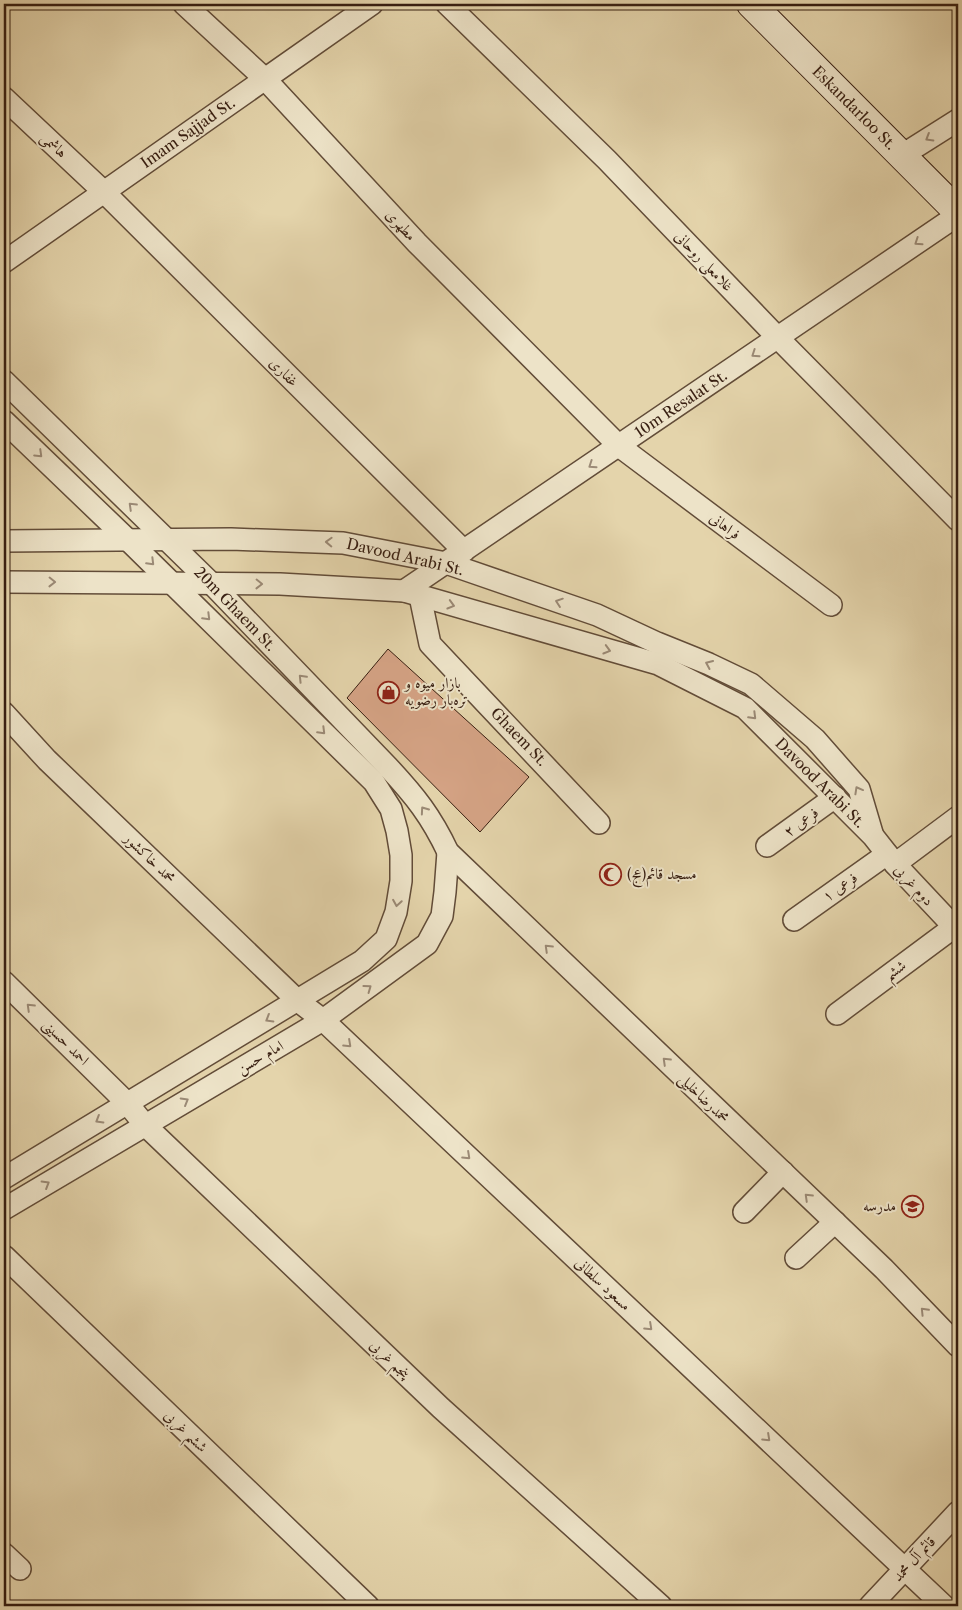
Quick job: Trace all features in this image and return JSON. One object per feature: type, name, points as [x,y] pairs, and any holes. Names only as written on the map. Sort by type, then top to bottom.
[{"type":"main road","name":"Eskandarloo St.","points":[[760,6],[901,156],[958,213]]},
{"type":"street","name":"مطهری","points":[[184,4],[265,79],[417,243],[619,446]]},
{"type":"street","name":"Imam Sajjad St.","points":[[4,262],[372,4]]},
{"type":"street","name":"غلامعلی روحانی","points":[[447,4],[607,160],[778,338],[958,520]]},
{"type":"street","name":"هاشمی","points":[[4,98],[104,192]]},
{"type":"street","points":[[901,156],[958,120]]},
{"type":"street","name":"غفاری","points":[[104,192],[464,551]]},
{"type":"street","name":"10m Resalat St.","points":[[412,594],[446,563],[778,338],[958,213]]},
{"type":"street","name":"20m Ghaem St.","points":[[4,381],[211,583],[416,798],[435,825],[448,852]]},
{"type":"street","name":"20m Ghaem St.","points":[[4,421],[374,782],[391,809],[398,831],[401,855]]},
{"type":"street","name":"فراهانی","points":[[619,446],[831,605]]},
{"type":"street","name":"Davood Arabi St.","points":[[4,541],[231,539],[344,543],[446,563],[596,615],[751,684],[814,739],[859,789],[873,836]]},
{"type":"street","name":"Davood Arabi St.","points":[[4,582],[280,584],[412,594],[658,664],[745,708],[873,836]]},
{"type":"street","name":"Ghaem St.","points":[[412,594],[430,644],[599,823]]},
{"type":"street","name":"محمد خاکشور","points":[[4,712],[47,760],[298,1001]]},
{"type":"street","name":"فرعی ۲","points":[[766,846],[834,797]]},
{"type":"street","name":"فرعی ۱","points":[[794,920],[958,817]]},
{"type":"street","name":"دوم غربی","points":[[873,836],[891,859],[956,929]]},
{"type":"street","name":"امام حسن","points":[[4,1209],[323,1020],[426,944],[442,916],[446,892],[448,852]]},
{"type":"street","name":"محمدرضاخلیلی","points":[[448,852],[884,1269],[958,1346]]},
{"type":"street","name":"امام حسن","points":[[4,1178],[362,961],[386,939],[396,912],[401,881],[401,855]]},
{"type":"street","name":"ششم","points":[[837,1014],[956,929]]},
{"type":"street","name":"احمد حسینی","points":[[4,982],[126,1103]]},
{"type":"street","name":"مسعود سلطانی","points":[[298,1001],[323,1020],[905,1568]]},
{"type":"street","name":"پنجم غربی","points":[[126,1103],[145,1125],[441,1408],[661,1606]]},
{"type":"street","points":[[744,1212],[783,1172]]},
{"type":"street","points":[[796,1258],[834,1222]]},
{"type":"street","name":"ششم غربی","points":[[4,1256],[368,1606]]},
{"type":"street","name":"قائم آل محمد","points":[[870,1606],[958,1512]]},
{"type":"street","points":[[4,1554],[20,1569]]},
{"type":"street","points":[[905,1568],[944,1606]]},
{"type":"building","points":[[388,649],[529,777],[480,832],[347,698]]},
{"type":"place","name":"بازار میوه و تره‌بار رضویه","points":[[389,692]]},
{"type":"place","name":"مسجد قائم(عج)","points":[[611,874]]},
{"type":"place","name":"مدرسه","points":[[912,1206]]}]
